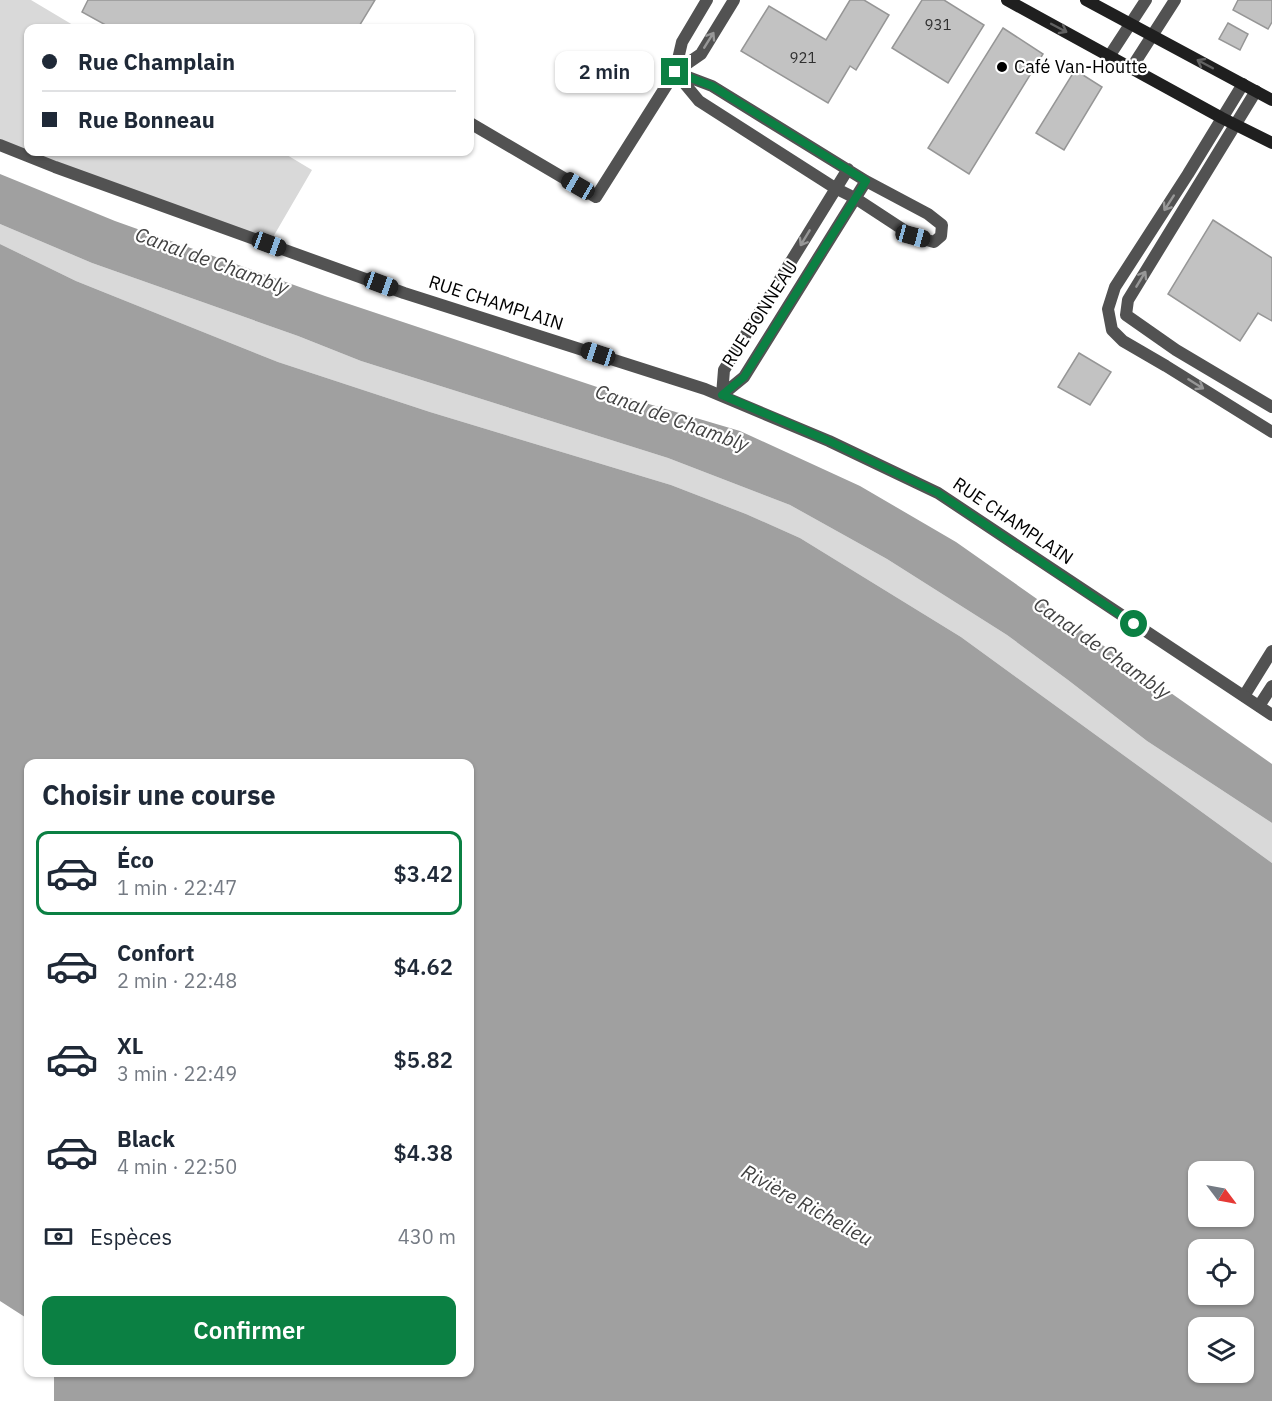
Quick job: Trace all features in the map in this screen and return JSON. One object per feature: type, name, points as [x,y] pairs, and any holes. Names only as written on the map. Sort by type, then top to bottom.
[{"type":"main road","points":[[1007,0],[1272,143]]},
{"type":"main road","points":[[1086,0],[1272,100]]},
{"type":"street","points":[[474,125],[596,197],[675,72],[682,42],[707,0]]},
{"type":"street","points":[[675,72],[701,54],[734,0]]},
{"type":"street","points":[[1110,56],[1146,0]]},
{"type":"street","points":[[1131,67],[1174,0]]},
{"type":"street","points":[[675,72],[712,86],[866,181],[928,214],[942,225],[941,236],[934,242],[913,236],[855,198],[835,188],[699,101],[675,72]]},
{"type":"street","points":[[1243,84],[1115,287],[1108,309],[1112,330],[1123,341],[1270,426]]},
{"type":"street","points":[[1112,330],[1126,315],[1128,300],[1257,91]]},
{"type":"street","points":[[764,142],[774,124]]},
{"type":"street","name":"RUE CHAMPLAIN","points":[[0,145],[24,155]]},
{"type":"street","name":"RUE CHAMPLAIN","points":[[28,156],[404,293],[722,395],[829,441],[938,493],[1272,715]]},
{"type":"street","name":"RUE BONNEAU","points":[[722,395],[724,370],[848,169]]},
{"type":"street","points":[[1188,174],[1201,182]]},
{"type":"street","name":"RUE BONNEAU","points":[[722,395],[744,377],[866,181]]},
{"type":"street","points":[[1126,315],[1176,350],[1272,407]]},
{"type":"street","points":[[1166,366],[1176,350]]},
{"type":"street","points":[[1244,696],[1272,651]]},
{"type":"street","points":[[1259,706],[1272,686]]},
{"type":"shaded area","points":[[0,0],[31,0],[71,24],[24,24],[24,154],[0,145]]},
{"type":"shaded area","points":[[30,156],[289,156],[312,170],[269,244]]},
{"type":"shaded area","points":[[0,224],[92,263],[298,336],[361,361],[668,458],[790,505],[887,559],[1007,635],[1147,741],[1272,823],[1272,863],[961,637],[800,538],[671,485],[430,412],[278,362],[76,281],[0,244]]},
{"type":"water","name":"Canal de Chambly","points":[[0,174],[115,221],[325,296],[642,402],[740,431],[860,486],[956,542],[1272,764],[1272,823],[1147,741],[1007,635],[887,559],[790,505],[668,458],[361,361],[298,336],[92,263],[0,224]]},
{"type":"water","name":"Rivière Richelieu","points":[[0,244],[76,281],[278,362],[430,412],[671,485],[800,538],[961,637],[1272,863],[1272,1401],[54,1401],[54,1377],[474,1377],[474,759],[24,759],[24,1316],[0,1301]]},
{"type":"building","points":[[88,0],[375,0],[360,24],[104,24],[82,12]]},
{"type":"building","points":[[850,0],[864,0],[889,15],[856,70],[850,66],[828,103],[741,51],[769,6],[826,40]]},
{"type":"building","points":[[922,0],[944,0],[984,25],[948,83],[892,48]]},
{"type":"building","points":[[1238,0],[1272,0],[1272,22],[1268,29],[1233,10]]},
{"type":"building","points":[[1228,23],[1248,34],[1240,50],[1219,39]]},
{"type":"building","points":[[1003,28],[1043,54],[969,174],[928,148]]},
{"type":"building","points":[[1075,70],[1102,87],[1064,150],[1036,133]]},
{"type":"building","points":[[1213,220],[1272,258],[1272,321],[1258,313],[1240,341],[1168,294]]},
{"type":"building","points":[[1079,353],[1111,372],[1090,405],[1058,387]]},
{"type":"place","name":"Café Van-Houtte","points":[[1002,67]]},
{"type":"route","points":[[675,72],[712,86],[866,181],[744,377],[722,395],[829,441],[938,493],[1134,624]]}]
